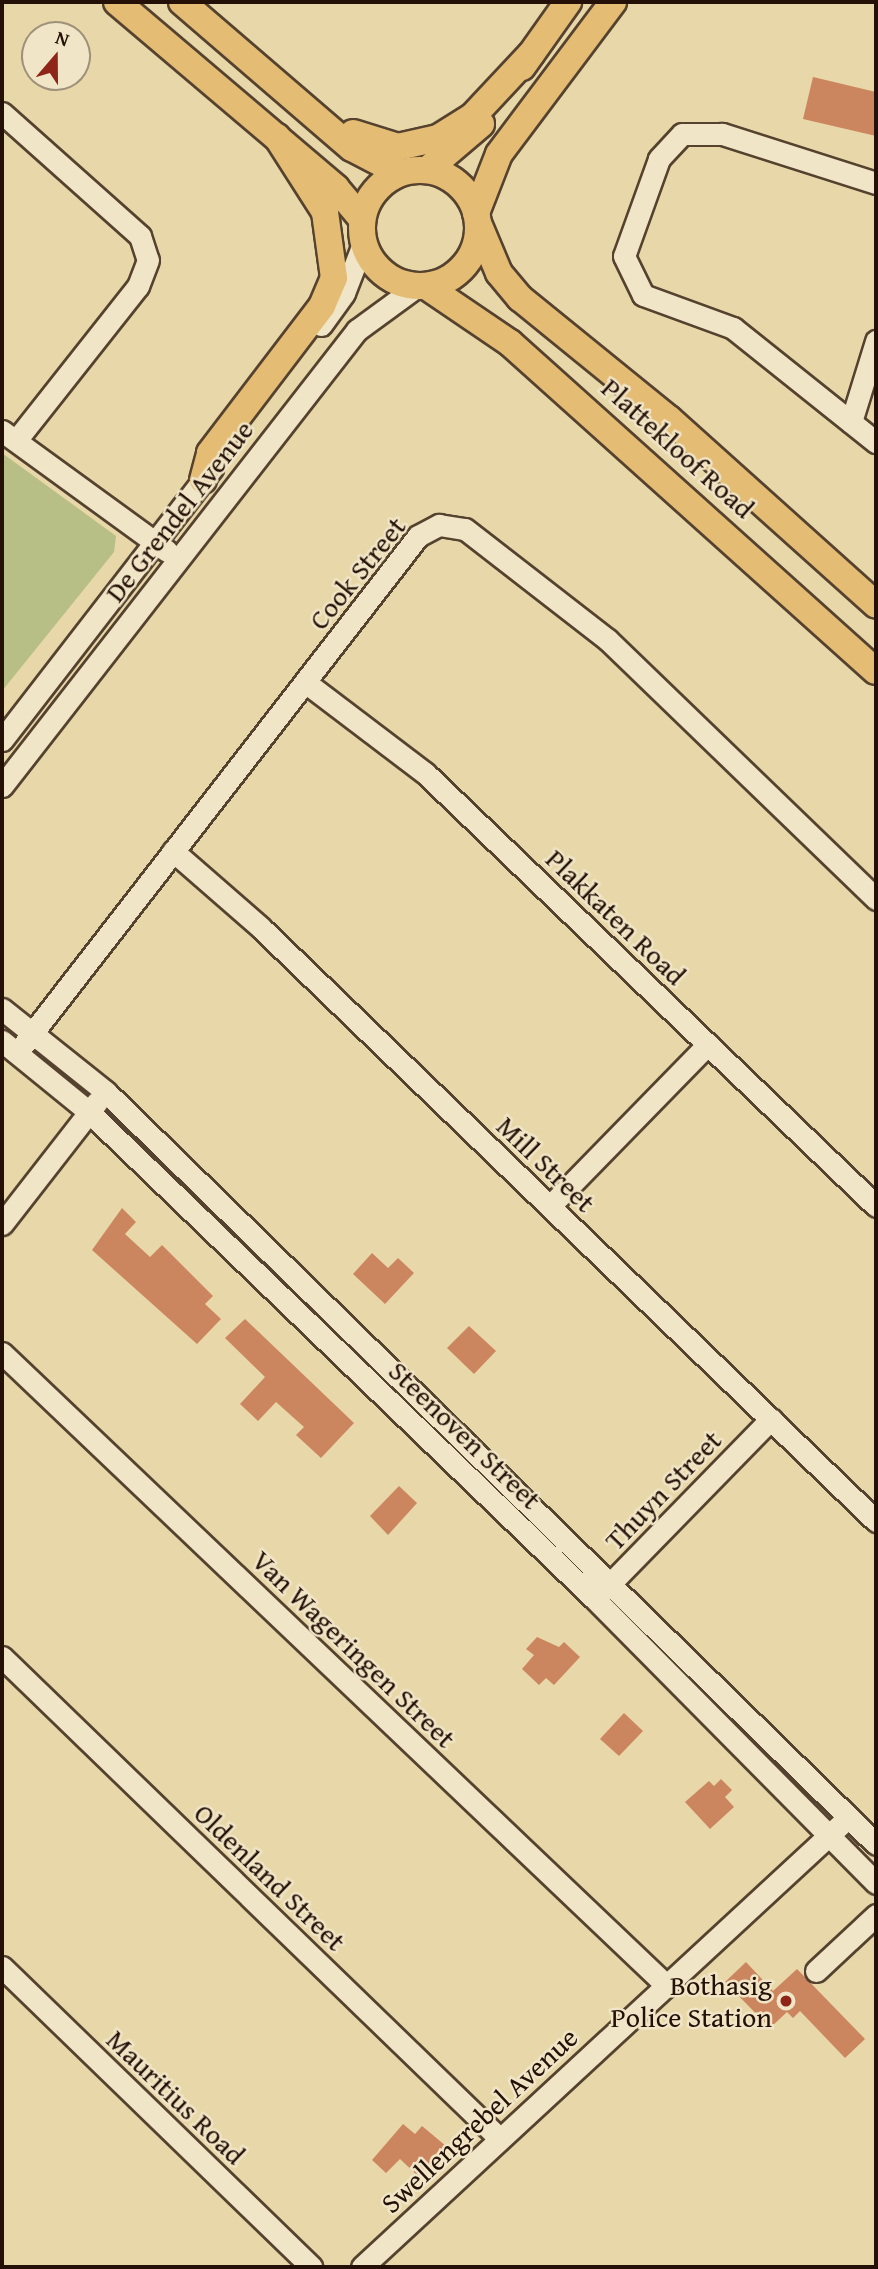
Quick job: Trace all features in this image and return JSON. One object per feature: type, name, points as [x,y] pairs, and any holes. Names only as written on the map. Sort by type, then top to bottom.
[{"type":"main road","name":"Plattekloof Road","points":[[117,2],[277,137],[363,231],[383,274],[421,286],[510,343],[876,671]]},
{"type":"main road","points":[[182,2],[352,148],[400,173]]},
{"type":"main road","points":[[363,231],[375,191],[400,173],[427,170],[472,134],[568,2]]},
{"type":"main road","points":[[421,286],[466,264],[477,218],[499,154],[612,2]]},
{"type":"main road","points":[[312,111],[382,145],[424,143],[473,117],[531,54]]},
{"type":"main road","points":[[203,480],[210,453],[322,306],[334,278],[325,212],[277,137]]},
{"type":"main road","name":"Plattekloof Road","points":[[427,170],[457,183],[477,218],[499,273],[520,298],[669,419],[876,605]]},
{"type":"street","points":[[2,113],[140,236],[148,260],[138,286],[10,435],[177,559]]},
{"type":"street","points":[[876,183],[722,134],[682,134],[659,159],[624,256],[643,295],[733,328],[876,442]]},
{"type":"street","name":"De Grendel Avenue","points":[[2,740],[331,312],[363,231]]},
{"type":"street","name":"De Grendel Avenue","points":[[3,781],[356,330],[421,286]]},
{"type":"street","points":[[850,422],[876,341]]},
{"type":"street","name":"Cook Street","points":[[9,1047],[33,1033],[418,536],[439,525],[457,526],[608,640],[876,899]]},
{"type":"street","name":"Plakkaten Road","points":[[305,682],[425,773],[876,1206]]},
{"type":"street","name":"Mill Street","points":[[173,851],[550,1206],[876,1521]]},
{"type":"street","name":"Steenoven Street","points":[[2,1009],[106,1092],[612,1582],[850,1815],[876,1844]]},
{"type":"street","points":[[550,1206],[708,1044]]},
{"type":"street","name":"Steenoven Street","points":[[9,1047],[89,1112],[596,1600],[876,1883]]},
{"type":"street","points":[[2,1224],[106,1092]]},
{"type":"street","name":"Van Wageringen Street","points":[[2,1353],[667,1986]]},
{"type":"street","name":"Thuyn Street","points":[[596,1600],[771,1419]]},
{"type":"street","name":"Oldenland Street","points":[[2,1657],[499,2138]]},
{"type":"street","name":"Swellengrebel Avenue","points":[[362,2267],[850,1815]]},
{"type":"street","points":[[816,1971],[876,1914]]},
{"type":"street","name":"Mauritius Road","points":[[2,1967],[312,2267]]},
{"type":"green space","points":[[2,453],[116,536],[114,552],[2,691]]},
{"type":"building","points":[[813,77],[876,92],[876,136],[803,119]]},
{"type":"building","points":[[122,1208],[136,1222],[125,1234],[150,1257],[162,1245],[213,1296],[205,1304],[221,1319],[197,1344],[92,1250]]},
{"type":"building","points":[[372,1253],[388,1268],[398,1258],[414,1273],[385,1304],[353,1274]]},
{"type":"building","points":[[245,1319],[354,1423],[321,1458],[296,1435],[304,1427],[276,1402],[258,1421],[240,1404],[265,1377],[225,1338]]},
{"type":"building","points":[[469,1326],[496,1351],[474,1374],[447,1348]]},
{"type":"building","points":[[399,1486],[417,1503],[388,1535],[370,1516]]},
{"type":"building","points":[[537,1637],[559,1647],[564,1642],[580,1657],[554,1685],[546,1678],[539,1685],[522,1669],[534,1655],[526,1649]]},
{"type":"building","points":[[624,1713],[643,1731],[619,1756],[600,1739]]},
{"type":"building","points":[[721,1779],[732,1790],[725,1797],[734,1807],[710,1829],[685,1802],[709,1781],[714,1786]]},
{"type":"building","name":"Bothasig Police Station","points":[[746,1962],[773,1991],[797,1969],[865,2039],[845,2058],[800,2011],[793,2018],[787,2012],[770,2028],[725,1982]]},
{"type":"building","points":[[403,2124],[415,2134],[422,2126],[446,2146],[418,2176],[400,2159],[386,2173],[372,2160]]},
{"type":"place","name":"Bothasig Police Station","points":[[786,2001]]}]
